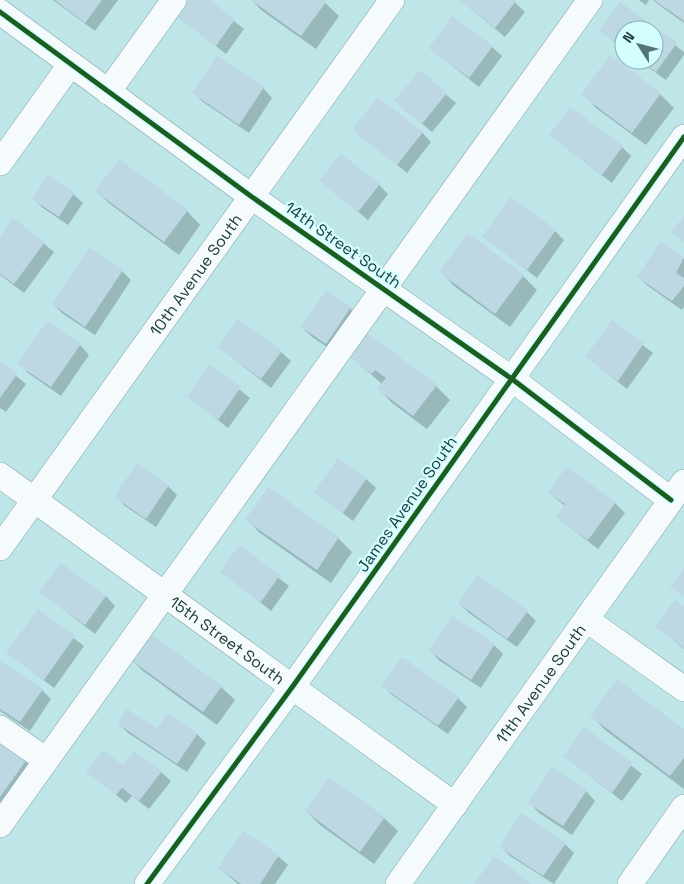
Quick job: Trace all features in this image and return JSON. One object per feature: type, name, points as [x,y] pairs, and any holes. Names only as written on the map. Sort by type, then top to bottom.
[{"type":"street","points":[[108,92],[174,0]]},
{"type":"street","name":"10th Avenue South","points":[[0,548],[392,0]]},
{"type":"street","points":[[0,825],[590,0]]},
{"type":"street","name":"14th Street South","points":[[0,12],[252,197],[512,379],[678,491]]},
{"type":"street","points":[[0,163],[70,65]]},
{"type":"street","name":"James Avenue South","points":[[147,884],[293,686],[684,137]]},
{"type":"street","name":"15th Street South","points":[[0,475],[455,804]]},
{"type":"street","name":"11th Avenue South","points":[[398,884],[678,491]]},
{"type":"street","points":[[587,620],[684,689]]},
{"type":"street","points":[[0,728],[46,760]]},
{"type":"street","points":[[630,884],[684,807]]},
{"type":"building","points":[[55,0],[102,0],[85,23]]},
{"type":"building","points":[[188,0],[209,0],[235,19],[216,46],[176,16]]},
{"type":"building","points":[[251,0],[324,0],[326,2],[301,36]]},
{"type":"building","points":[[459,0],[514,0],[516,1],[495,28]]},
{"type":"building","points":[[654,0],[684,0],[684,21]]},
{"type":"building","points":[[620,2],[645,20],[614,20],[614,41],[599,31]]},
{"type":"building","points":[[452,16],[493,46],[469,78],[429,48]]},
{"type":"building","points":[[664,34],[677,43],[664,61]]},
{"type":"building","points":[[610,55],[614,58],[614,70],[630,70],[661,93],[632,133],[581,95]]},
{"type":"building","points":[[217,56],[264,87],[239,125],[192,93]]},
{"type":"building","points":[[420,70],[447,93],[422,124],[394,101]]},
{"type":"building","points":[[378,97],[423,132],[397,165],[352,130]]},
{"type":"building","points":[[570,107],[623,146],[602,175],[549,135]]},
{"type":"building","points":[[341,154],[380,184],[358,212],[319,181]]},
{"type":"building","points":[[119,159],[188,210],[164,242],[95,191]]},
{"type":"building","points":[[48,175],[74,193],[59,217],[32,199]]},
{"type":"building","points":[[510,197],[556,230],[527,270],[482,237]]},
{"type":"building","points":[[684,216],[684,242],[671,232]]},
{"type":"building","points":[[13,218],[45,242],[14,284],[0,274],[0,237]]},
{"type":"building","points":[[468,233],[524,275],[495,314],[439,272]]},
{"type":"building","points":[[661,241],[684,257],[676,273],[684,278],[684,286],[672,301],[637,277]]},
{"type":"building","points":[[89,248],[123,270],[85,327],[52,304]]},
{"type":"building","points":[[326,290],[351,307],[326,344],[301,327]]},
{"type":"building","points":[[238,319],[282,351],[261,379],[218,347]]},
{"type":"building","points":[[612,320],[644,343],[618,381],[585,357]]},
{"type":"building","points":[[47,321],[81,344],[51,387],[17,364]]},
{"type":"building","points":[[366,332],[437,385],[413,416],[377,389],[386,378],[375,370],[372,374],[348,356]]},
{"type":"building","points":[[0,361],[18,373],[0,398]]},
{"type":"building","points":[[210,365],[241,387],[218,420],[187,397]]},
{"type":"building","points":[[338,458],[367,478],[343,513],[314,492]]},
{"type":"building","points":[[137,463],[169,485],[146,519],[114,497]]},
{"type":"building","points":[[566,467],[616,502],[588,540],[556,517],[565,504],[548,493]]},
{"type":"building","points":[[268,487],[339,537],[317,570],[245,520]]},
{"type":"building","points":[[239,545],[280,575],[261,602],[220,572]]},
{"type":"building","points":[[61,563],[106,596],[85,625],[39,592]]},
{"type":"building","points":[[684,568],[684,596],[670,587]]},
{"type":"building","points":[[478,575],[528,611],[507,639],[458,603]]},
{"type":"building","points":[[675,600],[684,606],[684,648],[655,627]]},
{"type":"building","points":[[38,609],[75,636],[44,680],[6,653]]},
{"type":"building","points":[[452,616],[495,644],[471,680],[429,651]]},
{"type":"building","points":[[147,631],[222,686],[203,712],[128,658]]},
{"type":"building","points":[[402,657],[459,697],[438,726],[381,686]]},
{"type":"building","points":[[0,661],[43,689],[20,722],[0,709]]},
{"type":"building","points":[[617,679],[684,729],[684,758],[670,776],[590,716]]},
{"type":"building","points":[[127,709],[157,728],[168,713],[198,733],[177,764],[118,724]]},
{"type":"building","points":[[584,727],[633,763],[612,793],[563,756]]},
{"type":"building","points":[[0,740],[27,759],[0,797]]},
{"type":"building","points":[[103,750],[123,765],[134,751],[162,771],[139,801],[122,788],[116,795],[86,772]]},
{"type":"building","points":[[552,767],[587,790],[563,826],[528,803]]},
{"type":"building","points":[[329,777],[385,817],[360,852],[305,811]]},
{"type":"building","points":[[521,813],[566,843],[543,876],[499,847]]},
{"type":"building","points":[[243,831],[279,855],[260,884],[241,884],[218,868]]},
{"type":"building","points":[[494,856],[532,884],[474,884]]},
{"type":"cycle path","points":[[0,12],[252,197],[512,379],[671,500]]},
{"type":"cycle path","points":[[147,884],[293,686],[684,137]]}]
